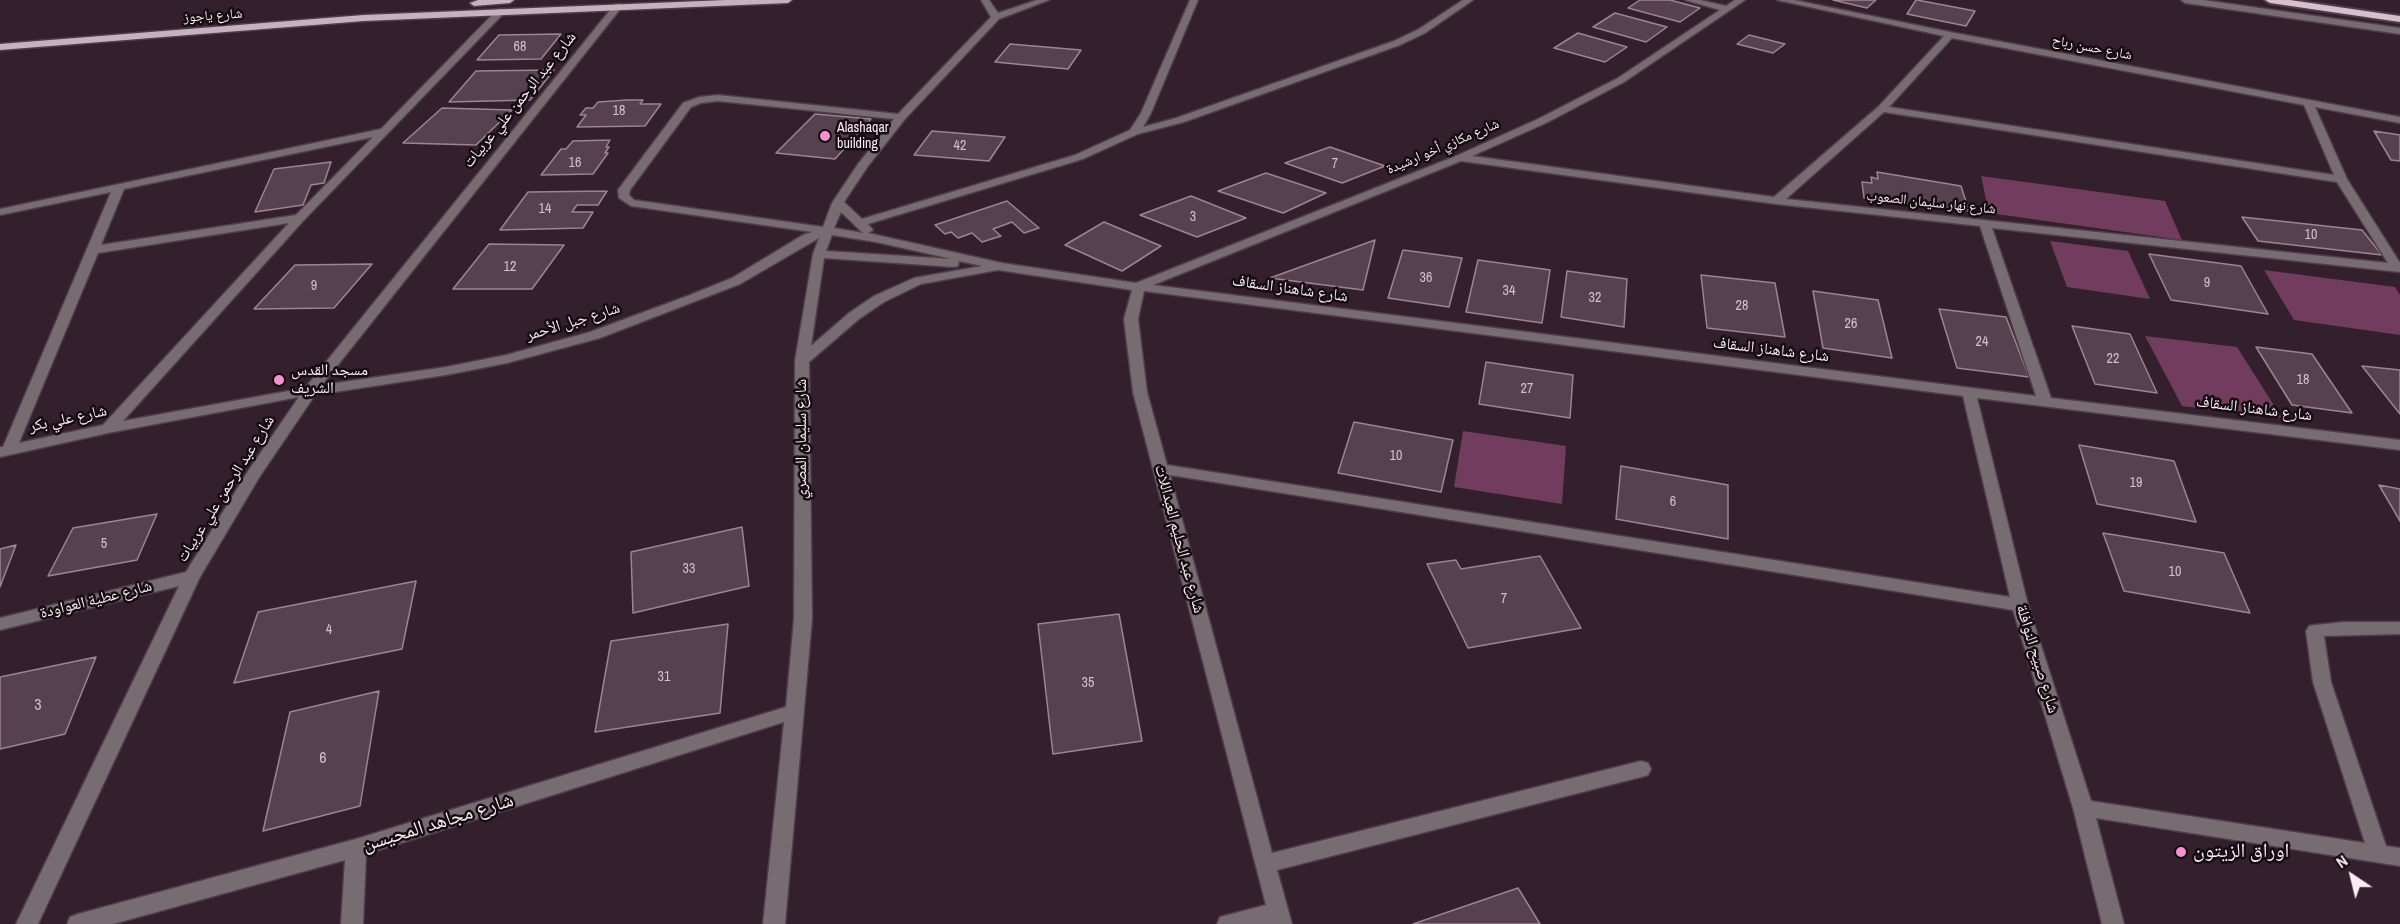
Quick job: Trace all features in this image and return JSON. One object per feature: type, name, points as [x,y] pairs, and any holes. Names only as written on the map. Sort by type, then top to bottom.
[{"type":"highway","points":[[2270,0],[2400,19]]},
{"type":"main road","name":"شارع ياجوز","points":[[0,39],[229,19],[510,0]]},
{"type":"main road","name":"شارع ياجوز","points":[[0,47],[340,20],[501,11],[788,0]]},
{"type":"street","points":[[986,0],[996,17]]},
{"type":"street","name":"شارع سليمان المصري","points":[[774,924],[804,619],[802,360],[819,254],[838,203],[863,164],[901,117],[996,17],[1045,0]]},
{"type":"street","points":[[1134,132],[1146,113],[1194,0]]},
{"type":"street","points":[[860,223],[1079,157],[1134,132],[1180,120],[1397,43],[1422,31],[1469,0]]},
{"type":"street","points":[[1689,0],[1726,9]]},
{"type":"street","name":"شارع مكازي أخو ارشيدة","points":[[1139,286],[1460,158],[1542,121],[1621,80],[1741,0]]},
{"type":"street","name":"شارع حسن رباح","points":[[1781,0],[1950,35],[2400,120]]},
{"type":"street","points":[[2185,0],[2400,31]]},
{"type":"street","name":"شارع عبد الرحمن علي عربيات","points":[[27,924],[192,577],[254,474],[310,391],[618,6]]},
{"type":"street","points":[[108,428],[300,219],[501,11]]},
{"type":"street","points":[[1776,201],[1882,109],[1950,35]]},
{"type":"street","points":[[901,117],[718,98],[699,100],[687,105],[624,190],[623,196],[632,203],[876,238],[1002,267]]},
{"type":"street","points":[[2308,102],[2341,179],[2398,268]]},
{"type":"street","points":[[1882,109],[2341,179]]},
{"type":"street","points":[[0,212],[385,131]]},
{"type":"street","name":"شارع نهار سليمان الصعوب","points":[[1460,158],[1776,201],[2398,268]]},
{"type":"street","name":"شارع علي بكر","points":[[5,451],[120,185]]},
{"type":"street","points":[[838,203],[876,238]]},
{"type":"street","points":[[93,250],[300,219]]},
{"type":"street","points":[[1985,225],[2045,402]]},
{"type":"street","name":"شارع جبل الأحمر","points":[[310,391],[446,372],[507,359],[595,334],[736,281],[807,238],[828,231]]},
{"type":"street","points":[[819,254],[1002,267],[1139,286]]},
{"type":"street","points":[[802,360],[854,316],[879,299],[918,281],[1002,267]]},
{"type":"street","name":"شارع شاهناز السقاف","points":[[1139,286],[1342,315],[2400,445]]},
{"type":"street","name":"شارع عبد الحليم العبداللات","points":[[1139,286],[1131,319],[1140,392],[1279,918]]},
{"type":"street","name":"شارع علي بكر","points":[[5,451],[108,428],[310,391]]},
{"type":"street","name":"شارع صبيح النوافلة","points":[[1969,392],[2020,605],[2083,807],[2113,924]]},
{"type":"street","points":[[1161,469],[2020,605]]},
{"type":"street","name":"شارع عطية العواودة","points":[[0,624],[192,577]]},
{"type":"street","points":[[2379,854],[2322,682],[2315,631],[2344,627],[2400,628]]},
{"type":"street","name":"شارع مجاهد المحيسن","points":[[78,924],[356,848],[795,711]]},
{"type":"street","points":[[1264,864],[1641,769]]},
{"type":"street","points":[[2083,807],[2400,857]]},
{"type":"street","points":[[352,924],[356,848]]},
{"type":"street","points":[[1228,924],[1279,918]]},
{"type":"shaded area","points":[[1981,176],[2165,201],[2182,240],[1989,213]]},
{"type":"shaded area","points":[[2050,241],[2128,251],[2150,299],[2067,287]]},
{"type":"shaded area","points":[[2264,270],[2395,287],[2400,295],[2400,335],[2294,320]]},
{"type":"shaded area","points":[[2145,336],[2237,347],[2282,418],[2182,406]]},
{"type":"shaded area","points":[[1463,431],[1566,446],[1562,504],[1454,487]]},
{"type":"building","points":[[1640,0],[1670,0],[1700,8],[1680,22],[1628,8]]},
{"type":"building","points":[[1833,0],[1876,0],[1867,8]]},
{"type":"building","points":[[1916,0],[1975,11],[1966,26],[1907,14]]},
{"type":"building","points":[[1615,13],[1667,27],[1646,42],[1593,27]]},
{"type":"building","points":[[1578,33],[1627,47],[1605,62],[1554,48]]},
{"type":"building","points":[[561,34],[541,59],[477,60],[499,35]]},
{"type":"building","points":[[1749,35],[1785,44],[1773,53],[1737,44]]},
{"type":"building","points":[[1010,44],[1081,50],[1068,69],[995,62]]},
{"type":"building","points":[[554,70],[530,100],[449,102],[476,71]]},
{"type":"building","points":[[643,100],[640,104],[661,104],[645,126],[577,127],[586,115],[580,115],[586,108],[593,108],[598,102]]},
{"type":"building","points":[[442,108],[512,110],[476,145],[403,143]]},
{"type":"building","name":"Alashaqar building","points":[[815,114],[871,119],[835,159],[776,153]]},
{"type":"building","points":[[932,131],[1005,137],[989,161],[914,155]]},
{"type":"building","points":[[2374,131],[2400,135],[2400,161],[2391,160]]},
{"type":"building","points":[[610,140],[605,153],[608,153],[593,174],[541,175],[561,149],[566,149],[573,141]]},
{"type":"building","points":[[1330,147],[1385,166],[1342,183],[1285,163]]},
{"type":"building","points":[[331,162],[324,183],[311,185],[303,205],[255,212],[274,169]]},
{"type":"building","points":[[1877,172],[1961,186],[1969,211],[1864,198],[1862,182],[1872,183],[1871,177],[1878,179]]},
{"type":"building","points":[[1266,173],[1326,193],[1283,213],[1218,191]]},
{"type":"building","points":[[607,191],[598,205],[577,205],[572,212],[593,212],[583,228],[500,230],[528,192]]},
{"type":"building","points":[[1191,196],[1246,218],[1197,237],[1140,215]]},
{"type":"building","points":[[1007,201],[1039,228],[1024,233],[1012,222],[993,229],[1001,236],[982,242],[972,233],[958,238],[951,232],[945,234],[935,225]]},
{"type":"building","points":[[2242,217],[2362,230],[2382,255],[2258,241]]},
{"type":"building","points":[[1104,222],[1161,246],[1122,271],[1065,245]]},
{"type":"building","points":[[1375,240],[1363,290],[1270,278]]},
{"type":"building","points":[[489,244],[564,245],[532,289],[453,289]]},
{"type":"building","points":[[1403,250],[1462,258],[1449,307],[1388,298]]},
{"type":"building","points":[[2149,254],[2241,266],[2268,314],[2171,300]]},
{"type":"building","points":[[1478,260],[1550,270],[1542,323],[1466,312]]},
{"type":"building","points":[[372,264],[334,308],[254,309],[295,265]]},
{"type":"building","points":[[1567,271],[1627,279],[1624,327],[1561,317]]},
{"type":"building","points":[[1701,275],[1775,283],[1785,337],[1707,328]]},
{"type":"building","points":[[1813,291],[1878,300],[1892,358],[1823,348]]},
{"type":"building","points":[[1939,309],[2006,317],[2029,377],[1957,368]]},
{"type":"building","points":[[2072,326],[2130,334],[2157,393],[2095,384]]},
{"type":"building","points":[[2256,347],[2312,354],[2352,413],[2292,405]]},
{"type":"building","points":[[1486,362],[1573,375],[1570,418],[1479,404]]},
{"type":"building","points":[[2362,366],[2400,370],[2400,414]]},
{"type":"building","points":[[1354,422],[1453,440],[1441,492],[1338,473]]},
{"type":"building","points":[[2079,445],[2174,461],[2196,522],[2097,504]]},
{"type":"building","points":[[1621,466],[1728,485],[1728,539],[1616,519]]},
{"type":"building","points":[[2379,485],[2400,489],[2400,521]]},
{"type":"building","points":[[157,514],[137,560],[48,576],[73,528]]},
{"type":"building","points":[[742,527],[749,586],[633,613],[631,552]]},
{"type":"building","points":[[2103,533],[2224,553],[2250,613],[2124,591]]},
{"type":"building","points":[[16,545],[0,587],[0,549]]},
{"type":"building","points":[[1540,556],[1581,628],[1468,648],[1427,564],[1456,560],[1461,569]]},
{"type":"building","points":[[416,581],[402,649],[234,683],[258,612]]},
{"type":"building","points":[[1119,614],[1142,741],[1053,754],[1038,624]]},
{"type":"building","points":[[728,624],[720,713],[595,732],[611,641]]},
{"type":"building","points":[[96,657],[65,734],[0,749],[0,677]]},
{"type":"building","points":[[379,691],[360,806],[263,831],[290,712]]},
{"type":"building","points":[[1518,888],[1540,924],[1413,924]]},
{"type":"place","name":"Alashaqar building","points":[[825,136]]},
{"type":"place","name":"مسجد القدس الشريف","points":[[279,380]]},
{"type":"place","name":"اوراق الزيتون","points":[[2181,852]]}]
